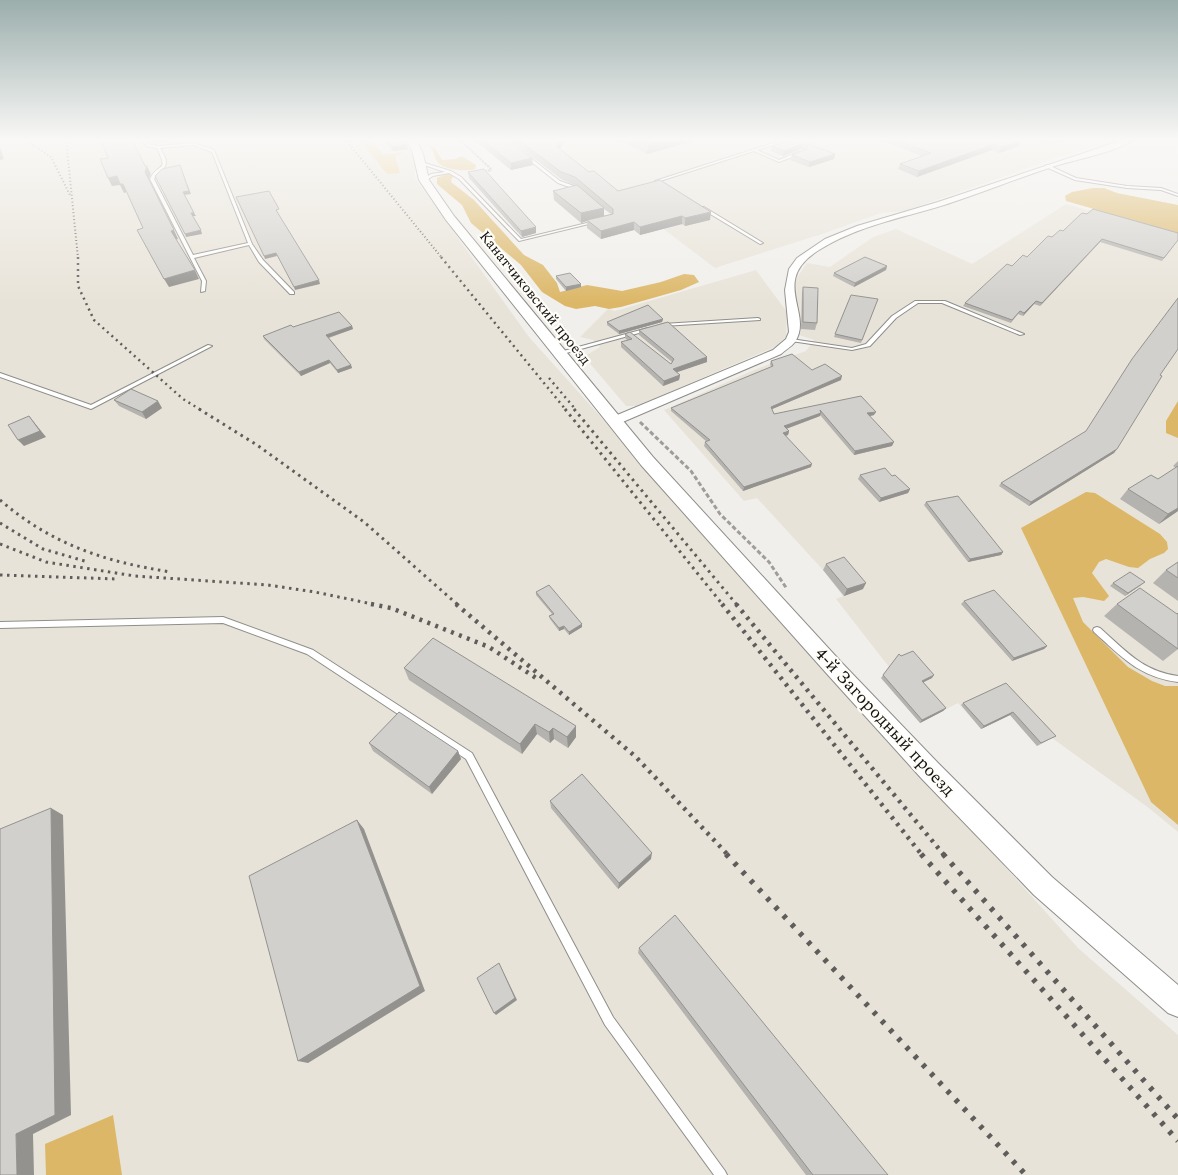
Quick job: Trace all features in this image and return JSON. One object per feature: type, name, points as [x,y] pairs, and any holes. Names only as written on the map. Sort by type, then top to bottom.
[{"type":"street","name":"Канатчиковский проезд","points":[[433,194],[450,218],[559,353],[623,417]]},
{"type":"street","points":[[623,417],[777,352],[791,340],[793,329],[790,297],[791,271],[802,258],[831,240],[850,232],[967,194]]},
{"type":"street","name":"4-й Загородный проезд","points":[[623,417],[647,461],[822,655],[930,771],[1043,886],[1178,1003]]},
{"type":"lane","points":[[160,194],[204,281],[203,291]]},
{"type":"lane","points":[[230,194],[250,244],[261,261],[292,293]]},
{"type":"lane","points":[[475,194],[520,240],[602,221]]},
{"type":"lane","points":[[700,206],[761,243]]},
{"type":"lane","points":[[192,258],[250,244]]},
{"type":"lane","points":[[791,340],[852,350],[868,346],[894,316],[917,302],[943,302],[1022,334]]},
{"type":"lane","points":[[559,353],[666,324],[758,319]]},
{"type":"lane","points":[[632,334],[639,340]]},
{"type":"lane","points":[[0,375],[91,407],[210,346]]},
{"type":"lane","points":[[0,625],[223,620],[310,652],[469,756],[610,1021],[720,1175]]},
{"type":"lane","points":[[1097,630],[1142,669],[1162,678],[1178,679]]},
{"type":"path","points":[[563,327],[569,337]]},
{"type":"shaded area","points":[[0,194],[426,194],[529,337],[1078,948],[1178,1035],[1178,1175],[0,1175]]},
{"type":"shaded area","points":[[449,194],[466,194],[474,200],[524,255],[543,265],[557,283],[560,292],[587,285],[622,291],[661,282],[684,274],[694,275],[699,282],[681,290],[621,307],[609,309],[595,306],[576,309],[565,306],[542,292],[521,265],[471,223],[462,205]]},
{"type":"shaded area","points":[[617,194],[954,194],[905,211],[881,213],[715,268]]},
{"type":"shaded area","points":[[1069,194],[1121,194],[1178,205],[1178,233],[1066,201],[1065,196]]},
{"type":"shaded area","points":[[1066,204],[1178,235],[1178,832],[1149,808],[1052,738],[1037,746],[1010,715],[981,729],[958,703],[920,723],[881,678],[889,667],[836,599],[843,596],[823,570],[757,498],[744,501],[664,410],[754,370],[806,351],[814,340],[799,335],[797,331],[796,279],[807,263],[830,267],[873,237],[896,229],[972,264]]},
{"type":"shaded area","points":[[756,270],[787,312],[786,337],[777,346],[637,406],[626,406],[587,360],[585,356],[600,347],[593,340],[580,337],[608,309],[615,311]]},
{"type":"shaded area","points":[[1178,401],[1178,438],[1166,433],[1166,421]]},
{"type":"shaded area","points":[[1086,492],[1095,493],[1160,534],[1167,542],[1168,549],[1164,553],[1150,559],[1138,568],[1106,559],[1099,562],[1092,573],[1109,596],[1104,601],[1083,597],[1073,598],[1083,622],[1128,667],[1165,686],[1178,686],[1178,825],[1151,802],[1021,528]]},
{"type":"shaded area","points":[[113,1115],[122,1175],[46,1175],[45,1144]]},
{"type":"building","points":[[127,194],[156,194],[174,230],[171,231],[195,270],[164,279],[137,230],[143,228]]},
{"type":"building","points":[[164,194],[184,194],[194,213],[191,213],[201,230],[185,234]]},
{"type":"building","points":[[253,194],[271,194],[279,209],[276,210],[319,280],[294,287],[276,253],[264,256],[236,197]]},
{"type":"building","points":[[488,194],[506,194],[536,227],[521,231]]},
{"type":"building","points":[[557,194],[587,194],[604,208],[581,213]]},
{"type":"building","points":[[595,194],[682,194],[711,212],[685,218],[682,216],[640,227],[634,222],[601,231],[587,220],[613,214],[613,209]]},
{"type":"building","points":[[1093,209],[1178,233],[1178,240],[1164,258],[1102,239],[1042,303],[1036,301],[1024,313],[1020,311],[1012,320],[965,303],[1007,264],[1012,266],[1023,255],[1027,257],[1048,236],[1052,237],[1060,230],[1063,231],[1082,213],[1087,214]]},
{"type":"building","points":[[865,257],[887,266],[855,283],[834,273]]},
{"type":"building","points":[[570,273],[581,284],[566,287],[556,276]]},
{"type":"building","points":[[803,287],[818,288],[817,323],[803,322]]},
{"type":"building","points":[[851,295],[878,299],[862,340],[835,334]]},
{"type":"building","points":[[1178,298],[1178,349],[1160,375],[1162,376],[1117,449],[1031,502],[1001,483],[1086,431],[1132,359]]},
{"type":"building","points":[[648,305],[663,319],[619,331],[607,322]]},
{"type":"building","points":[[339,312],[352,326],[326,335],[351,365],[337,370],[329,360],[299,372],[263,336],[291,325],[293,327]]},
{"type":"building","points":[[668,322],[707,357],[673,369],[680,375],[664,381],[621,342],[632,339],[625,334],[630,332],[671,364],[674,359],[639,330]]},
{"type":"building","points":[[792,354],[812,370],[825,364],[842,376],[771,407],[774,414],[861,396],[876,412],[867,413],[894,442],[855,451],[820,410],[821,413],[784,426],[789,431],[783,433],[812,464],[744,487],[705,442],[710,440],[671,408],[773,366],[771,361]]},
{"type":"building","points":[[131,389],[158,401],[142,412],[114,400]]},
{"type":"building","points":[[29,416],[40,431],[18,440],[8,425]]},
{"type":"building","points":[[1178,466],[1178,508],[1168,514],[1128,489],[1151,475],[1158,479]]},
{"type":"building","points":[[885,468],[892,476],[895,475],[910,489],[881,498],[860,475]]},
{"type":"building","points":[[958,496],[1003,552],[970,559],[926,502]]},
{"type":"building","points":[[844,557],[866,583],[847,589],[826,564]]},
{"type":"building","points":[[1178,562],[1178,578],[1166,570]]},
{"type":"building","points":[[1130,572],[1145,582],[1128,593],[1113,583]]},
{"type":"building","points":[[549,585],[582,624],[569,632],[564,626],[559,628],[549,616],[554,614],[536,592]]},
{"type":"building","points":[[1140,588],[1178,613],[1178,649],[1117,604]]},
{"type":"building","points":[[994,590],[1047,646],[1014,658],[964,601]]},
{"type":"building","points":[[433,638],[576,726],[567,737],[553,728],[549,732],[535,724],[520,744],[404,668]]},
{"type":"building","points":[[913,651],[934,675],[922,681],[946,708],[922,720],[883,675],[899,654],[901,656]]},
{"type":"building","points":[[1006,683],[1056,736],[1041,743],[1013,712],[984,726],[963,703]]},
{"type":"building","points":[[399,712],[458,751],[429,787],[369,743]]},
{"type":"building","points":[[582,774],[652,853],[619,883],[550,801]]},
{"type":"building","points":[[51,808],[55,1115],[16,1134],[17,1175],[0,1175],[0,829]]},
{"type":"building","points":[[357,820],[420,986],[298,1061],[249,876]]},
{"type":"building","points":[[675,915],[888,1175],[813,1175],[639,948]]},
{"type":"building","points":[[499,963],[515,998],[494,1013],[477,978]]},
{"type":"railway","points":[[72,194],[78,258]]},
{"type":"railway","points":[[390,194],[442,258]]},
{"type":"railway","points":[[441,257],[566,410]]},
{"type":"railway","points":[[78,258],[78,286],[94,320],[183,399],[201,410]]},
{"type":"railway","points":[[549,378],[576,410]]},
{"type":"railway","points":[[199,409],[257,445],[364,522],[458,605]]},
{"type":"railway","points":[[565,409],[723,605]]},
{"type":"railway","points":[[574,409],[737,605]]},
{"type":"railway","points":[[0,500],[39,528],[80,549],[124,563],[171,572]]},
{"type":"railway","points":[[0,523],[43,549],[88,562]]},
{"type":"railway","points":[[0,544],[46,562],[135,576],[268,585],[315,592],[377,605]]},
{"type":"railway","points":[[0,575],[117,579]]},
{"type":"railway","points":[[371,604],[391,608],[489,647],[536,678]]},
{"type":"railway","points":[[456,604],[636,757],[728,855]]},
{"type":"railway","points":[[722,604],[922,855]]},
{"type":"railway","points":[[736,604],[944,855]]},
{"type":"railway","points":[[726,854],[1026,1175]]},
{"type":"railway","points":[[921,854],[1178,1141]]},
{"type":"railway","points":[[943,854],[1178,1119]]}]
